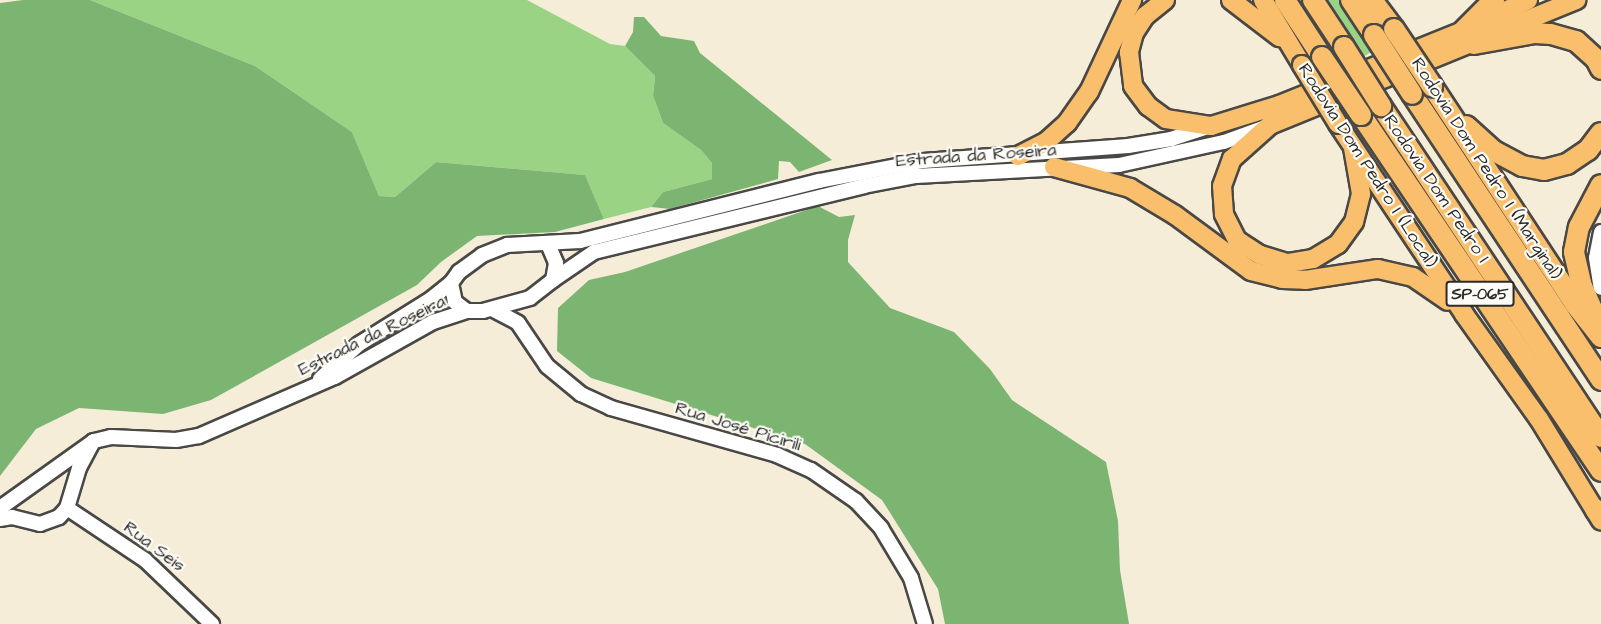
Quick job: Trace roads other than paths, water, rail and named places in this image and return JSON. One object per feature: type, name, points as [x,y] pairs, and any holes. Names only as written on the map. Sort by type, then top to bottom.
[{"type":"highway","name":"SP-065","points":[[1285,0],[1601,471]]},
{"type":"highway","name":"Rodovia Dom Pedro I","points":[[1313,0],[1601,437]]},
{"type":"highway","name":"Rodovia Dom Pedro I","points":[[1351,0],[1601,380]]},
{"type":"highway","points":[[1468,37],[1494,0]]},
{"type":"highway","name":"Rodovia Dom Pedro I (Marginal)","points":[[1382,11],[1575,304],[1601,337]]},
{"type":"highway","points":[[1468,37],[1551,34],[1576,41],[1596,59],[1601,69]]},
{"type":"highway","points":[[1446,108],[1494,152],[1533,168],[1567,164],[1588,150],[1601,133]]},
{"type":"highway","points":[[1601,185],[1579,227],[1574,252],[1582,287],[1601,328]]},
{"type":"main road","points":[[1018,156],[1047,141],[1067,123],[1089,92],[1132,0]]},
{"type":"main road","points":[[1165,0],[1145,16],[1134,33],[1129,52],[1133,86],[1148,106],[1166,119],[1211,126],[1279,105],[1576,0]]},
{"type":"main road","points":[[1231,0],[1290,46]]},
{"type":"main road","name":"Rodovia Dom Pedro I (Local)","points":[[1263,0],[1353,148],[1464,314],[1539,419],[1599,515]]},
{"type":"main road","points":[[1353,148],[1361,194],[1354,222],[1338,244],[1322,254],[1287,263],[1260,255],[1237,240],[1224,214],[1222,186],[1232,159],[1270,125],[1468,37],[1528,0]]},
{"type":"main road","points":[[1054,167],[1130,188],[1175,215],[1251,271],[1282,279],[1305,280],[1378,269],[1413,277],[1435,290],[1464,314]]},
{"type":"street","name":"Estrada da Roseira","points":[[21,519],[6,505],[94,441],[111,437],[186,439],[362,364],[439,320],[467,311],[494,310],[530,298],[594,252],[864,186],[916,176],[1119,165],[1167,156],[1270,125]]},
{"type":"street","name":"Estrada da Roseira","points":[[294,394],[326,374],[359,344],[431,299],[469,263],[493,250],[522,243],[548,244],[580,240],[819,181],[923,161],[1018,156],[1128,146],[1171,139],[1211,126]]},
{"type":"street","points":[[1601,232],[1596,258],[1601,288]]},
{"type":"street","points":[[548,244],[556,263],[554,280]]},
{"type":"street","name":"Estrada da Roseira","points":[[451,282],[455,302],[467,311]]},
{"type":"street","points":[[526,332],[525,314],[530,298]]},
{"type":"street","name":"Rua José Picirili","points":[[494,310],[511,317],[526,332],[547,366],[581,394],[611,408],[777,455],[812,470],[856,501],[881,528],[911,578],[925,624]]},
{"type":"street","points":[[0,519],[47,523],[67,508],[82,461],[94,441]]},
{"type":"street","points":[[49,473],[64,476],[73,492]]},
{"type":"street","name":"Rua Seis","points":[[67,508],[145,560],[212,624]]}]
